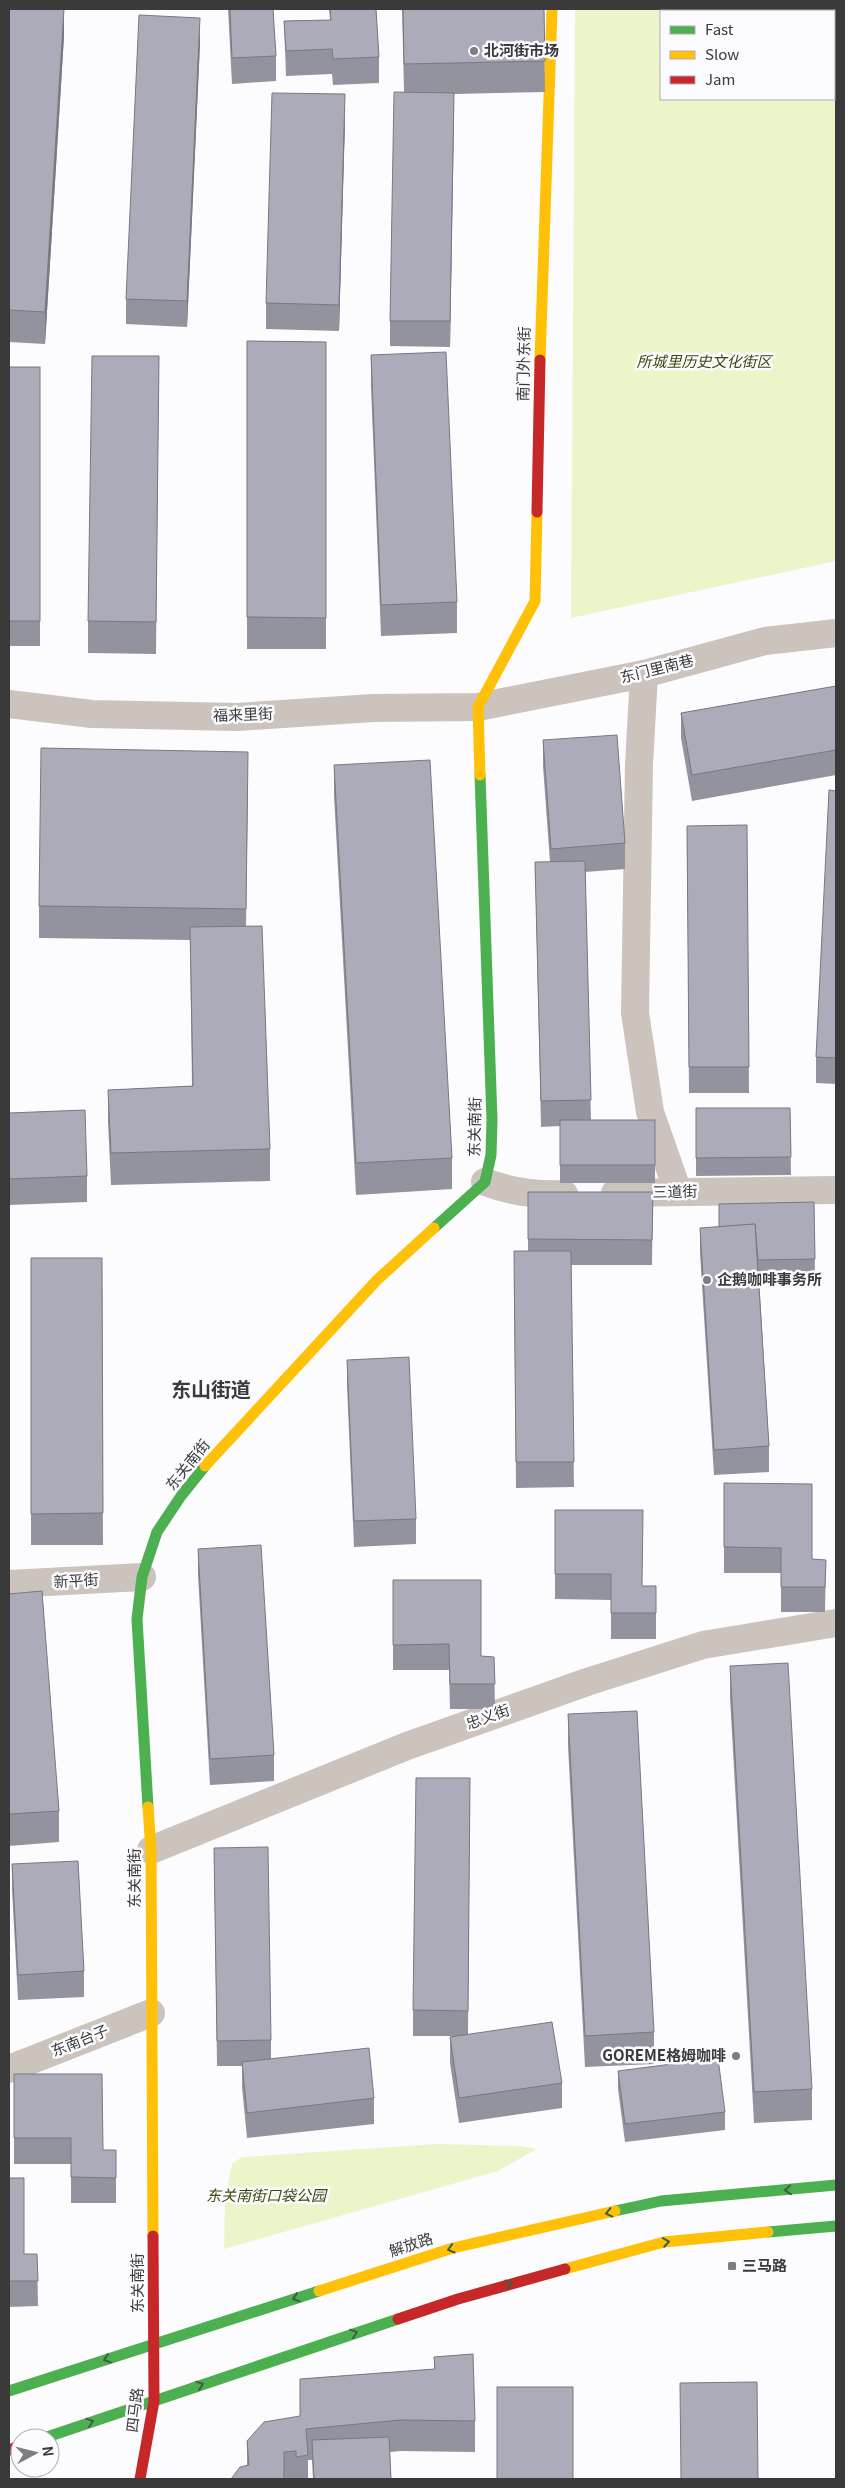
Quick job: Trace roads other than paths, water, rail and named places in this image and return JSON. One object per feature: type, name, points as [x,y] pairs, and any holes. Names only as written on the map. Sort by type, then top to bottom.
[{"type":"street","name":"南门外东街","points":[[478,707],[535,601],[540,291],[552,9]]},
{"type":"street","name":"东门里南巷","points":[[478,707],[644,674],[765,641],[836,633]]},
{"type":"street","points":[[644,674],[639,765],[635,1013],[650,1112],[678,1192]]},
{"type":"street","name":"福来里街","points":[[9,704],[92,714],[237,717],[373,708],[478,707]]},
{"type":"street","name":"东关南街","points":[[153,2343],[151,1850],[137,1619],[142,1577],[157,1532],[181,1496],[211,1458],[377,1280],[485,1182],[491,1155],[492,1120],[478,707]]},
{"type":"street","name":"三道街","points":[[485,1182],[503,1189],[544,1195],[836,1190]]},
{"type":"street","name":"新平街","points":[[9,1584],[142,1577]]},
{"type":"street","name":"忠义街","points":[[151,1850],[407,1746],[586,1682],[703,1645],[836,1623]]},
{"type":"street","name":"东南台子","points":[[9,2069],[151,2013]]},
{"type":"street","name":"解放路","points":[[9,2391],[153,2343],[453,2248],[661,2201],[836,2185]]},
{"type":"street","points":[[60,2433],[458,2299],[664,2242],[836,2226]]},
{"type":"street","name":"四马路","points":[[140,2479],[154,2401],[153,2343]]},
{"type":"place","name":"北河街市场","points":[[474,51]]},
{"type":"place","name":"企鹅咖啡事务所","points":[[707,1280]]},
{"type":"place","name":"GOREME格姆咖啡","points":[[736,2056]]},
{"type":"place","name":"三马路","points":[[732,2266]]},
{"type":"district","name":"东山街道","points":[[211,1390]]},
{"type":"park label","name":"所城里历史文化街区","points":[[704,362]]},
{"type":"park label","name":"东关南街口袋公园","points":[[266,2196]]}]
